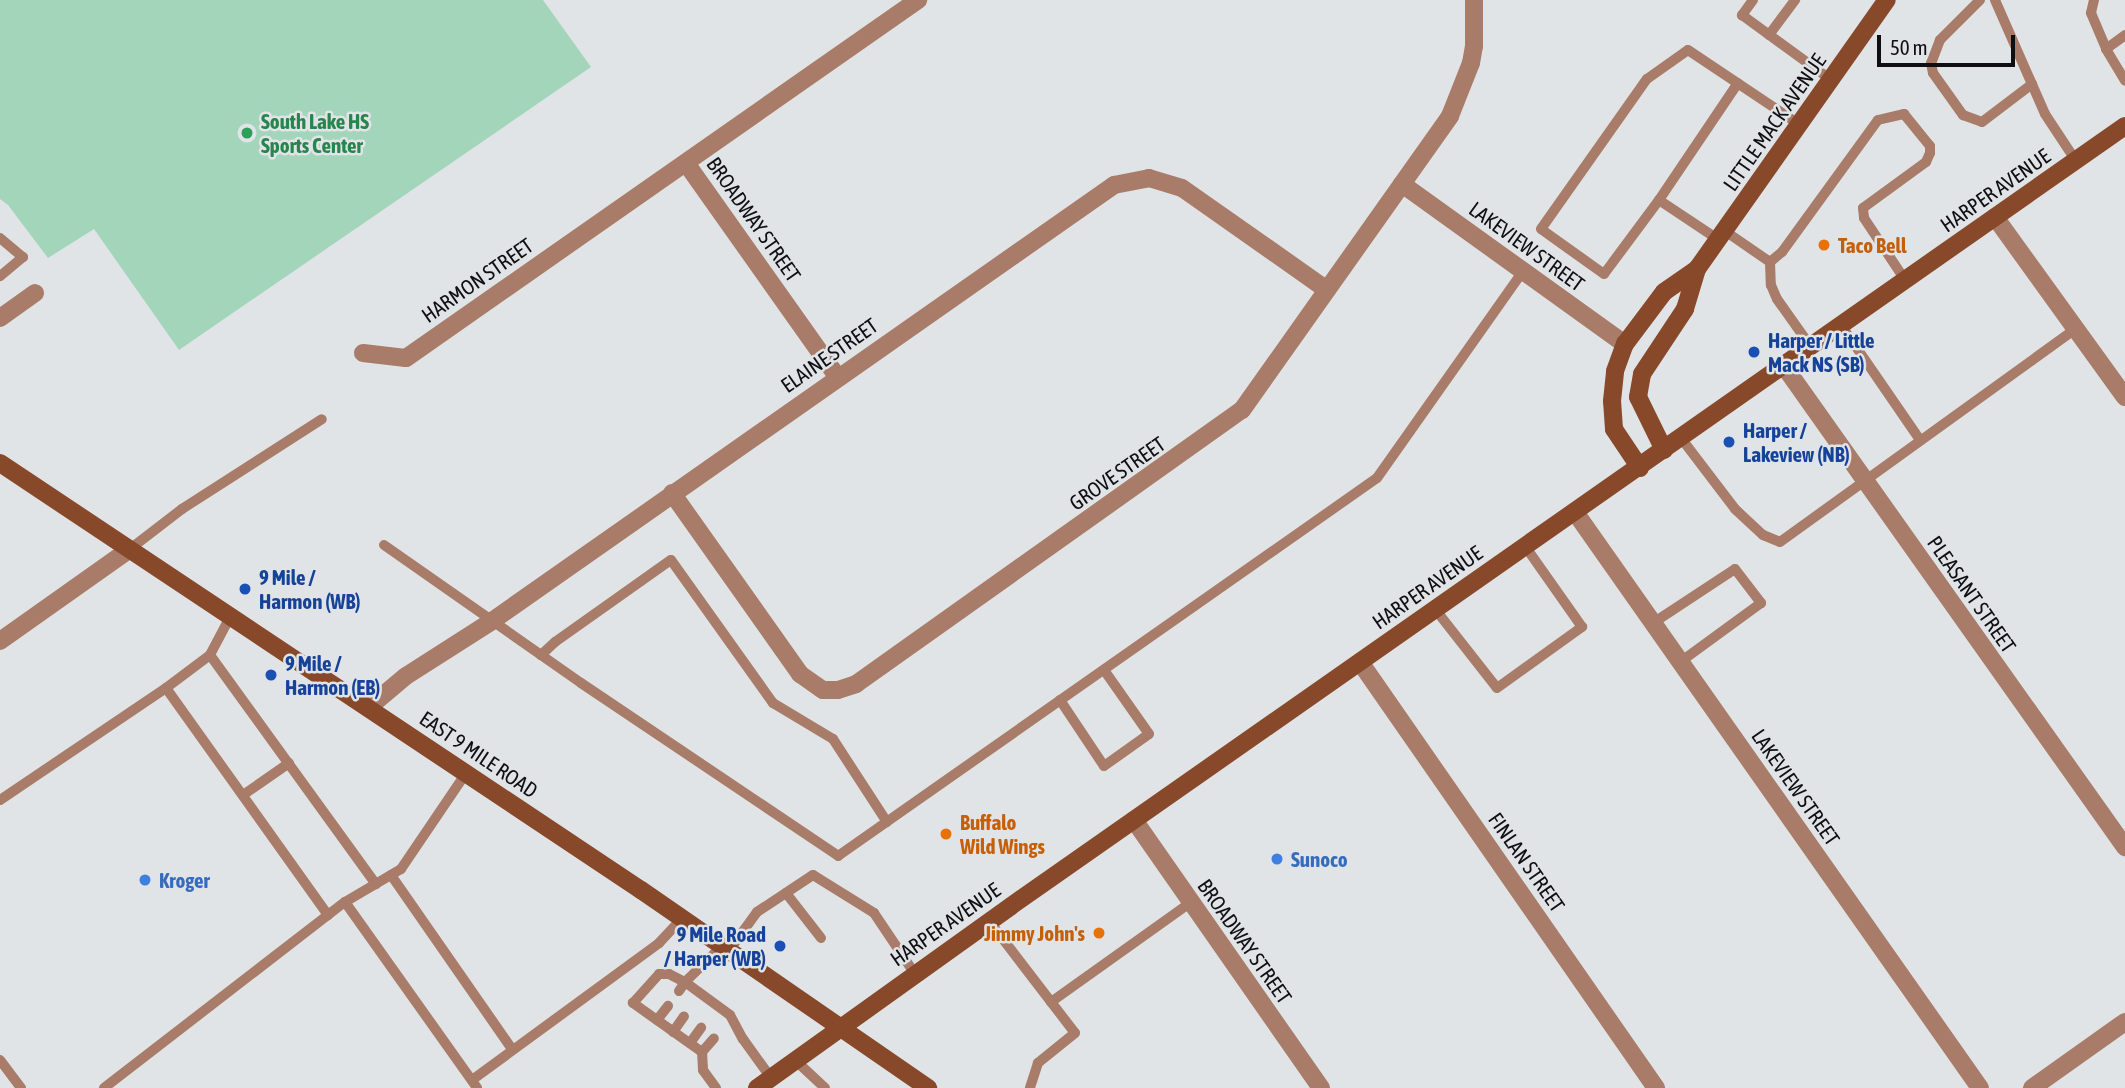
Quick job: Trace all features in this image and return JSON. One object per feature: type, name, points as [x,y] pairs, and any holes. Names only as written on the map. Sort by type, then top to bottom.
[{"type":"main road","name":"LITTLE MACK AVENUE","points":[[1640,468],[1614,429],[1612,384],[1625,344],[1664,292],[1697,269],[1887,0]]},
{"type":"main road","name":"HARPER AVENUE","points":[[764,1083],[989,921],[1640,468],[2125,126]]},
{"type":"main road","name":"LITTLE MACK AVENUE","points":[[1664,450],[1643,412],[1639,385],[1657,348],[1685,309],[1697,269]]},
{"type":"main road","name":"EAST 9 MILE ROAD","points":[[0,463],[369,707],[924,1087]]},
{"type":"street","points":[[687,163],[918,0]]},
{"type":"street","name":"GROVE STREET","points":[[672,493],[800,674],[822,690],[847,688],[869,676],[1234,419],[1450,116],[1466,81],[1474,46],[1474,0]]},
{"type":"street","name":"BROADWAY STREET","points":[[610,216],[687,163],[837,376]]},
{"type":"street","name":"ELAINE STREET","points":[[369,707],[406,676],[492,621],[837,376],[1114,185],[1136,179],[1162,180],[1182,188],[1327,289]]},
{"type":"street","name":"LAKEVIEW STREET","points":[[1402,184],[1625,344]]},
{"type":"street","name":"HARMON STREET","points":[[363,353],[406,358],[610,216]]},
{"type":"street","points":[[1995,217],[2125,397]]},
{"type":"street","points":[[0,318],[35,293]]},
{"type":"street","name":"PLEASANT STREET","points":[[1784,366],[2125,847]]},
{"type":"street","name":"LAKEVIEW STREET","points":[[1575,512],[1979,1088]]},
{"type":"street","points":[[0,641],[130,549]]},
{"type":"street","name":"FINLAN STREET","points":[[1360,662],[1656,1088]]},
{"type":"street","name":"BROADWAY STREET","points":[[1133,820],[1321,1088]]},
{"type":"street","points":[[2032,1088],[2125,1022]]},
{"type":"lane","points":[[1753,0],[1742,15],[1831,80]]},
{"type":"lane","points":[[1769,35],[1795,0]]},
{"type":"lane","points":[[1980,0],[1940,40],[1931,63],[1933,73],[1963,115],[1982,122],[2032,83]]},
{"type":"lane","points":[[1996,0],[2045,114],[2076,161]]},
{"type":"lane","points":[[2094,0],[2091,13],[2106,49],[2125,81]]},
{"type":"lane","points":[[2106,49],[2125,35]]},
{"type":"lane","points":[[1738,83],[1659,200],[1604,274],[1541,229],[1647,79],[1688,50],[1738,83],[1800,125]]},
{"type":"lane","points":[[1770,262],[1782,252],[1878,120],[1904,114],[1912,120],[1930,146],[1930,153],[1926,162],[1868,202],[1864,208],[1864,218],[1905,280]]},
{"type":"lane","points":[[1659,200],[1770,262]]},
{"type":"lane","points":[[0,238],[23,257],[0,276]]},
{"type":"lane","points":[[1770,262],[1771,285],[1777,299],[1811,347]]},
{"type":"lane","points":[[384,545],[838,856],[1377,478],[1523,271]]},
{"type":"lane","points":[[1841,325],[1920,440]]},
{"type":"lane","points":[[1681,438],[1734,509],[1763,535],[1780,542],[2077,328]]},
{"type":"lane","points":[[130,549],[182,509],[322,419]]},
{"type":"lane","points":[[1435,609],[1497,688],[1583,627],[1525,546]]},
{"type":"lane","points":[[541,655],[555,642],[671,561],[773,703],[833,739],[887,822]]},
{"type":"lane","points":[[1653,623],[1735,569],[1761,603],[1680,662]]},
{"type":"lane","points":[[0,800],[166,688],[210,655],[230,617]]},
{"type":"lane","points":[[210,655],[376,884]]},
{"type":"lane","points":[[1060,701],[1104,766],[1127,750],[1149,734],[1104,670]]},
{"type":"lane","points":[[166,688],[328,915]]},
{"type":"lane","points":[[243,795],[289,763]]},
{"type":"lane","points":[[104,1088],[345,902],[401,869],[466,773]]},
{"type":"lane","points":[[391,875],[512,1049]]},
{"type":"lane","points":[[682,986],[724,950],[757,912],[813,875],[874,913],[915,974]]},
{"type":"lane","points":[[786,893],[821,938]]},
{"type":"lane","points":[[345,902],[475,1084],[512,1049],[659,943],[681,919]]},
{"type":"lane","points":[[1051,1002],[1190,904]]},
{"type":"lane","points":[[989,921],[1075,1033],[1038,1062],[1030,1088]]},
{"type":"lane","points":[[702,1052],[633,1003],[659,974],[669,974],[728,1018],[743,1039],[764,1083]]},
{"type":"lane","points":[[657,1020],[668,1006]]},
{"type":"lane","points":[[673,1031],[684,1016]]},
{"type":"lane","points":[[690,1043],[701,1028]]},
{"type":"lane","points":[[713,1038],[702,1052],[703,1070],[716,1088]]},
{"type":"lane","points":[[0,1060],[21,1088]]},
{"type":"lane","points":[[795,1060],[825,1088]]},
{"type":"green space","name":"South Lake HS Sports Center","points":[[0,0],[543,0],[591,67],[179,350],[94,229],[48,258],[8,205],[0,199]]},
{"type":"place","name":"South Lake HS Sports Center","points":[[247,133]]},
{"type":"place","name":"Taco Bell","points":[[1824,245]]},
{"type":"place","name":"Harper / Little Mack NS (SB)","points":[[1754,352]]},
{"type":"place","name":"Harper / Lakeview (NB)","points":[[1729,442]]},
{"type":"place","name":"9 Mile / Harmon (WB)","points":[[245,589]]},
{"type":"place","name":"9 Mile / Harmon (EB)","points":[[271,675]]},
{"type":"place","name":"Buffalo Wild Wings","points":[[946,834]]},
{"type":"place","name":"Sunoco","points":[[1277,859]]},
{"type":"place","name":"Kroger","points":[[145,880]]},
{"type":"place","name":"Jimmy John's","points":[[1099,933]]},
{"type":"place","name":"9 Mile Road / Harper (WB)","points":[[780,946]]}]
